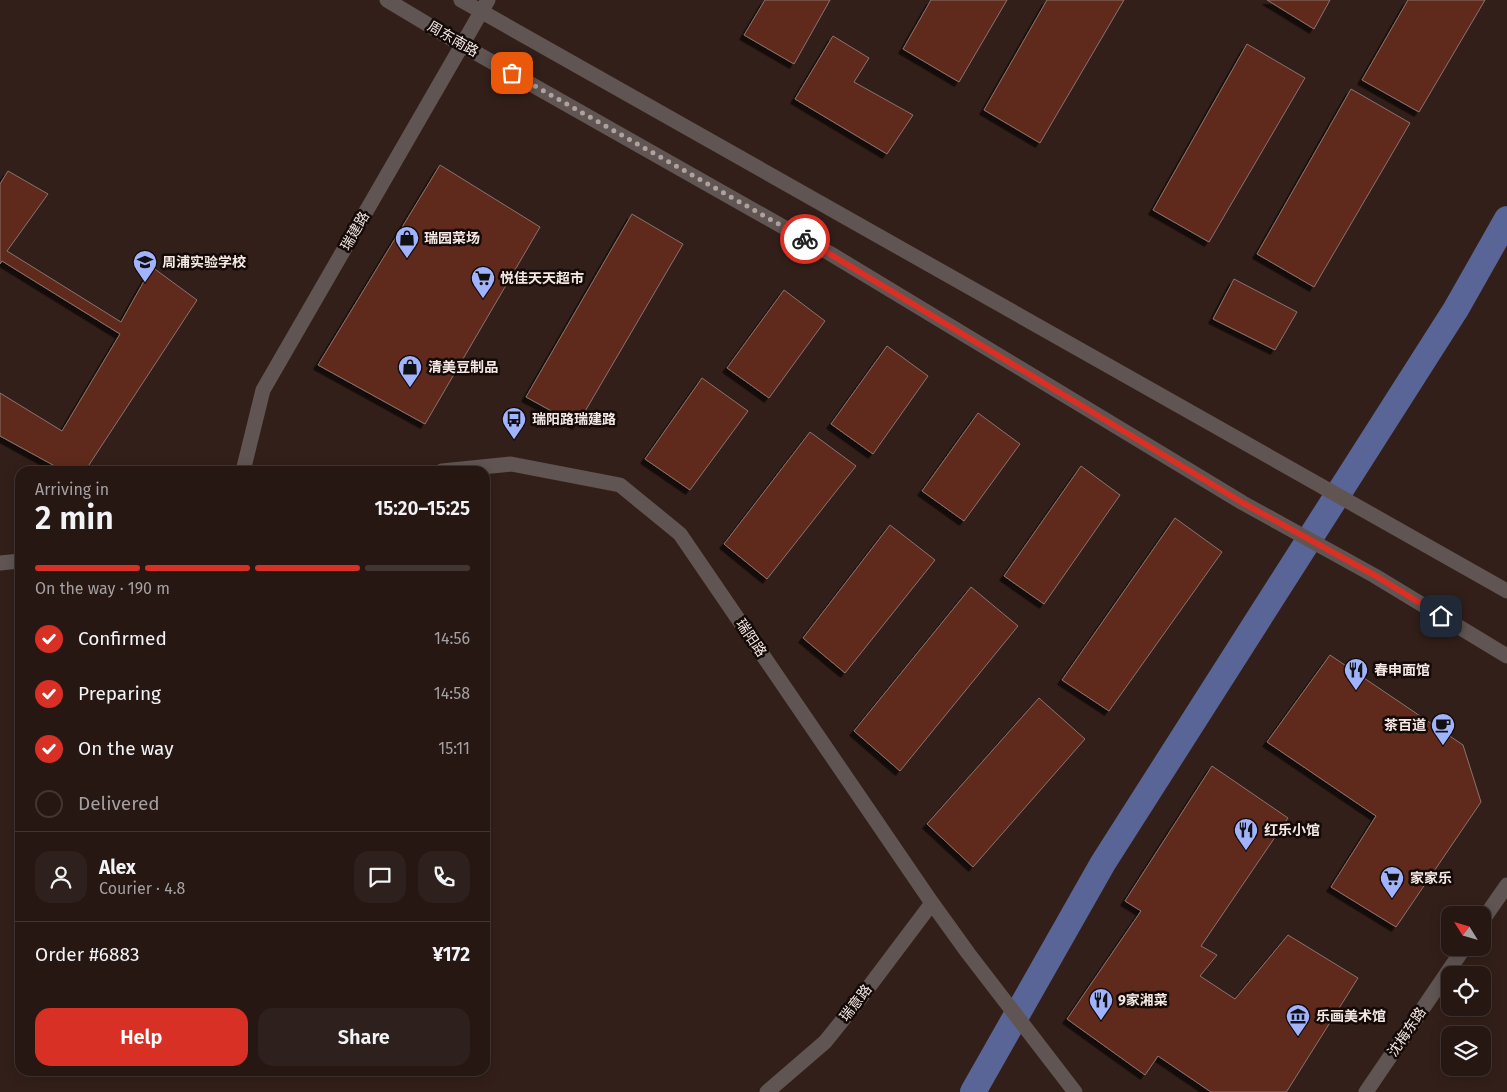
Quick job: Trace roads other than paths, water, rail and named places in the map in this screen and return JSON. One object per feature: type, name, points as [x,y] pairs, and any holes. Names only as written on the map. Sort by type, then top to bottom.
[{"type":"street","name":"周东南路","points":[[387,0],[831,254],[1243,503],[1376,576],[1507,656]]},
{"type":"street","points":[[461,0],[485,6],[1507,591]]},
{"type":"street","name":"瑞建路","points":[[244,466],[264,390],[485,6]]},
{"type":"street","name":"瑞阳路","points":[[490,466],[511,464],[620,485],[680,534],[932,903],[1075,1092]]},
{"type":"street","points":[[0,563],[15,562]]},
{"type":"street","points":[[1491,908],[1507,885]]},
{"type":"street","name":"瑞意路","points":[[768,1092],[825,1042],[932,903]]},
{"type":"street","name":"沈梅东路","points":[[1366,1092],[1459,956]]},
{"type":"waterway","points":[[973,1092],[1103,863],[1456,309],[1507,219]]},
{"type":"place","name":"瑞园菜场","points":[[407,259]]},
{"type":"place","name":"周浦实验学校","points":[[145,283]]},
{"type":"place","name":"悦佳天天超市","points":[[483,299]]},
{"type":"place","name":"清美豆制品","points":[[410,388]]},
{"type":"place","name":"瑞阳路瑞建路","points":[[514,440]]},
{"type":"place","name":"春申面馆","points":[[1356,691]]},
{"type":"place","name":"茶百道","points":[[1443,746]]},
{"type":"place","name":"红乐小馆","points":[[1246,851]]},
{"type":"place","name":"家家乐","points":[[1392,899]]},
{"type":"place","name":"9家湘菜","points":[[1101,1021]]},
{"type":"place","name":"乐画美术馆","points":[[1298,1037]]}]
